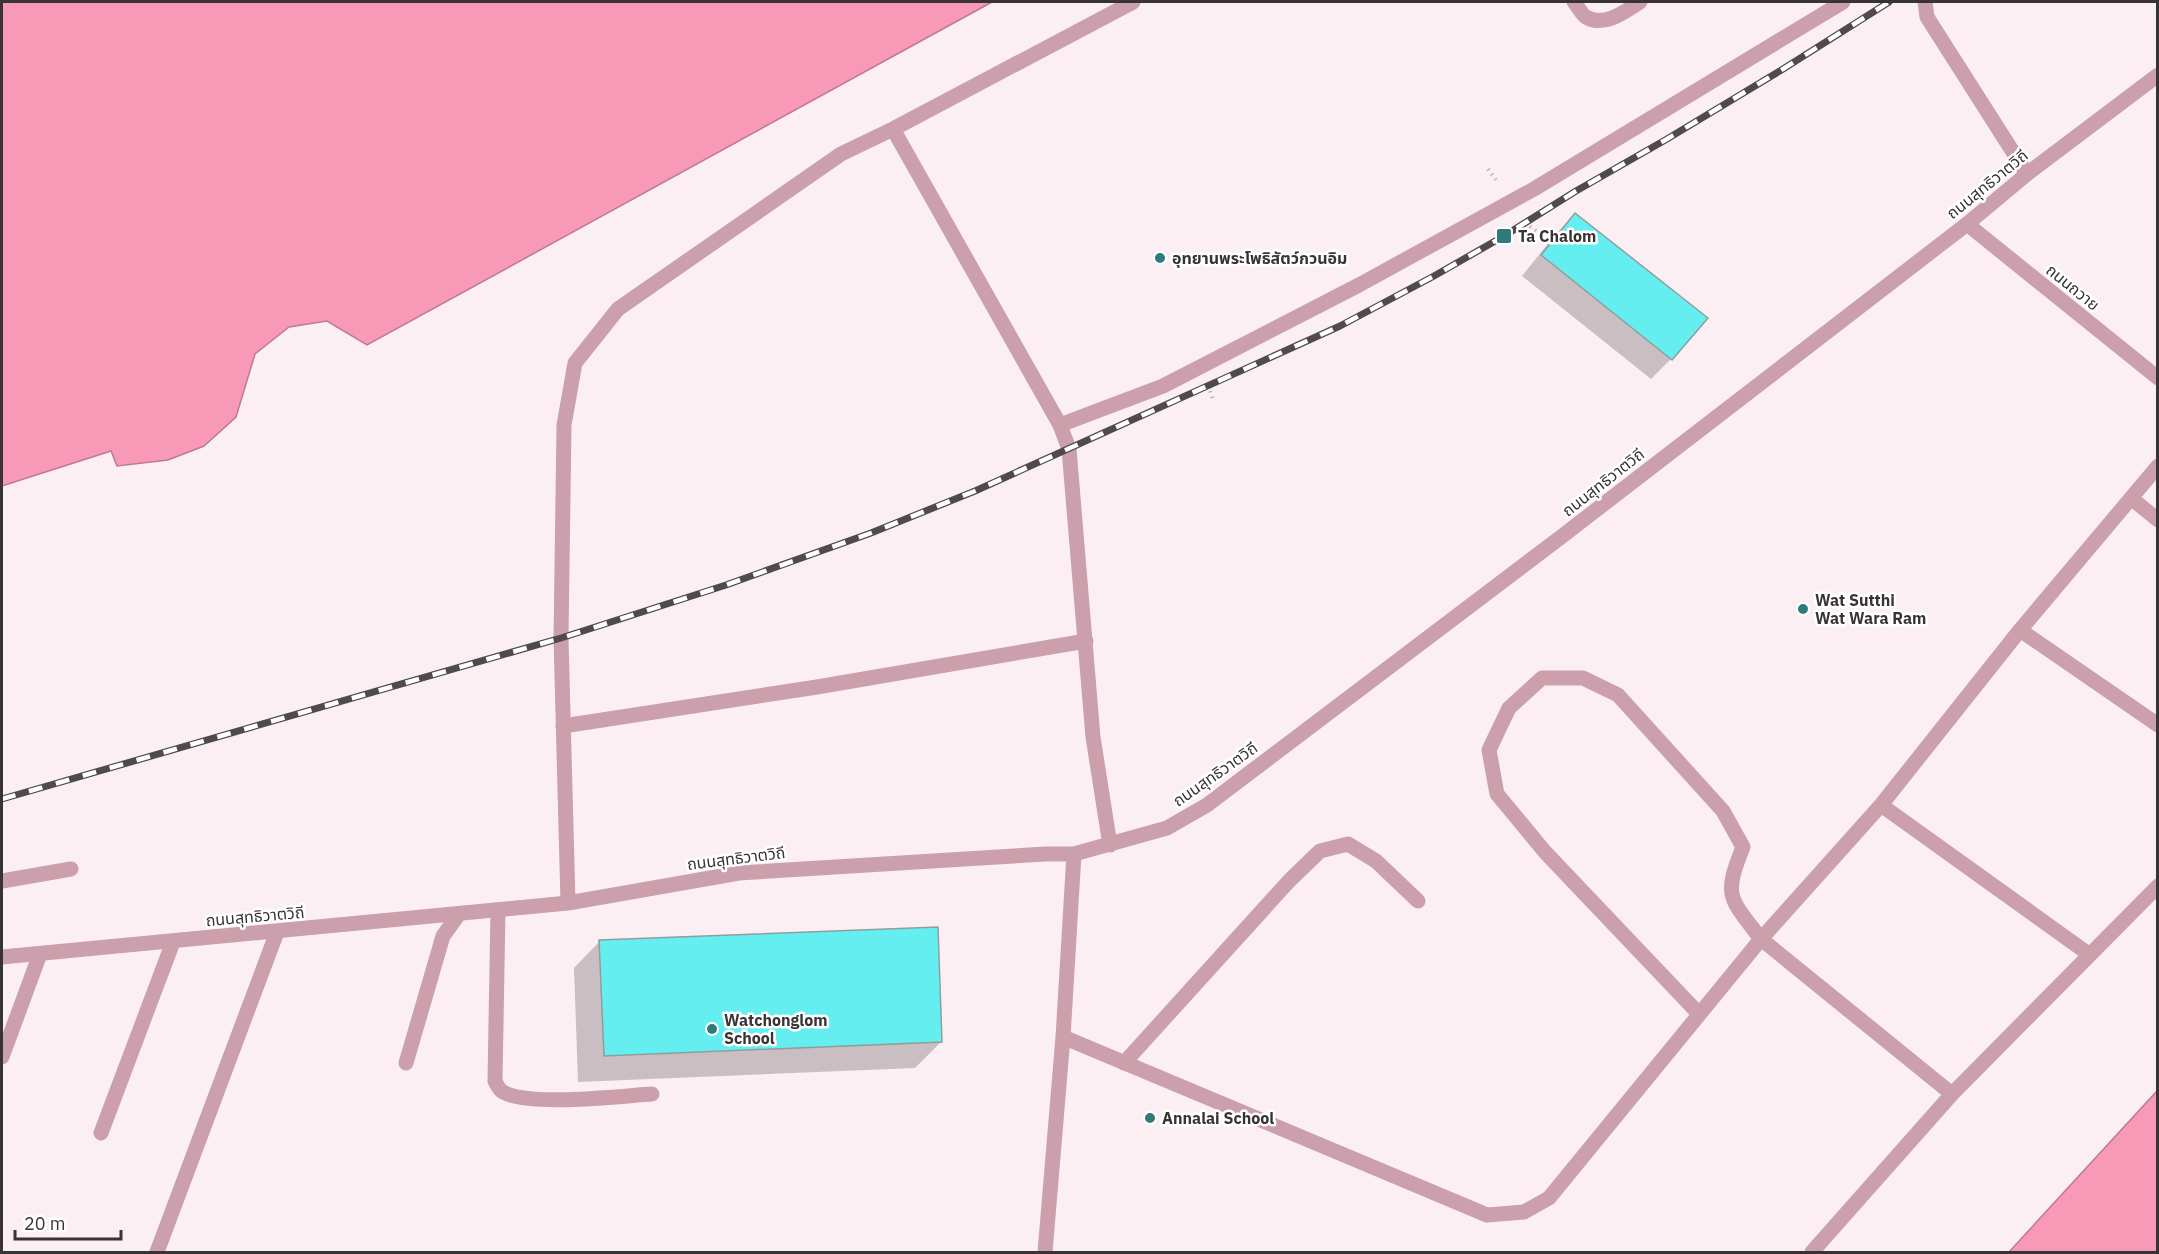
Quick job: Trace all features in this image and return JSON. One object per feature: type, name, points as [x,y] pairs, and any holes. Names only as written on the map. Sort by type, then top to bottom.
[{"type":"street","points":[[568,903],[561,638],[564,424],[575,363],[618,309],[841,154],[893,129],[1133,2]]},
{"type":"street","points":[[1574,2],[1584,17],[1597,21],[1619,16],[1640,2]]},
{"type":"street","points":[[1060,425],[1163,386],[1369,279],[1534,189],[1843,2]]},
{"type":"street","points":[[1925,2],[1927,17],[2027,174]]},
{"type":"street","name":"ถนนสุทธิวาตวิถี","points":[[2,957],[568,903],[739,873],[1074,854],[1167,828],[1207,805],[1571,530],[2157,75]]},
{"type":"street","points":[[893,129],[1060,425],[1070,449],[1093,737],[1110,845]]},
{"type":"street","name":"ถนนถวาย","points":[[1967,224],[2157,378]]},
{"type":"street","points":[[1063,1037],[1487,1215],[1524,1212],[1549,1198],[1761,939],[1881,805],[2020,630],[2157,466]]},
{"type":"street","points":[[2131,498],[2157,520]]},
{"type":"street","points":[[2020,630],[2157,725]]},
{"type":"street","points":[[563,726],[817,687],[1086,640]]},
{"type":"street","points":[[1699,1014],[1545,852],[1497,794],[1489,750],[1509,708],[1542,678],[1583,678],[1618,695],[1723,811],[1743,846],[1730,886],[1734,904],[1761,939],[1952,1094]]},
{"type":"street","points":[[1881,805],[2090,955]]},
{"type":"street","points":[[1124,1062],[1289,881],[1320,851],[1348,844],[1376,861],[1418,901]]},
{"type":"street","points":[[1045,1252],[1063,1037],[1074,854]]},
{"type":"street","points":[[2,881],[70,869]]},
{"type":"street","points":[[1812,1252],[1952,1094],[2157,886]]},
{"type":"street","points":[[498,910],[495,1081],[501,1091],[514,1096],[549,1100],[652,1094]]},
{"type":"street","points":[[406,1062],[443,936],[459,914]]},
{"type":"street","points":[[157,1252],[277,932]]},
{"type":"street","points":[[100,1133],[173,942]]},
{"type":"street","points":[[2,1057],[40,954]]},
{"type":"shaded area","points":[[2,2],[992,2],[367,345],[327,321],[289,327],[255,354],[236,417],[204,446],[168,460],[117,466],[111,451],[2,486]]},
{"type":"shaded area","points":[[2157,1091],[2157,1252],[2009,1252]]},
{"type":"building","points":[[1575,213],[1708,318],[1672,360],[1541,255]]},
{"type":"building","points":[[938,927],[942,1042],[604,1056],[599,940]]},
{"type":"railway","points":[[2,799],[561,638],[726,585],[871,533],[975,491],[1340,326],[1434,276],[1667,139],[1889,2]]},
{"type":"place","name":"Ta Chalom","points":[[1504,236]]},
{"type":"place","name":"อุทยานพระโพธิสัตว์กวนอิม","points":[[1160,258]]},
{"type":"place","name":"Wat Sutthi Wat Wara Ram","points":[[1803,609]]},
{"type":"place","name":"Watchonglom School","points":[[712,1029]]},
{"type":"place","name":"Annalai School","points":[[1150,1118]]}]
